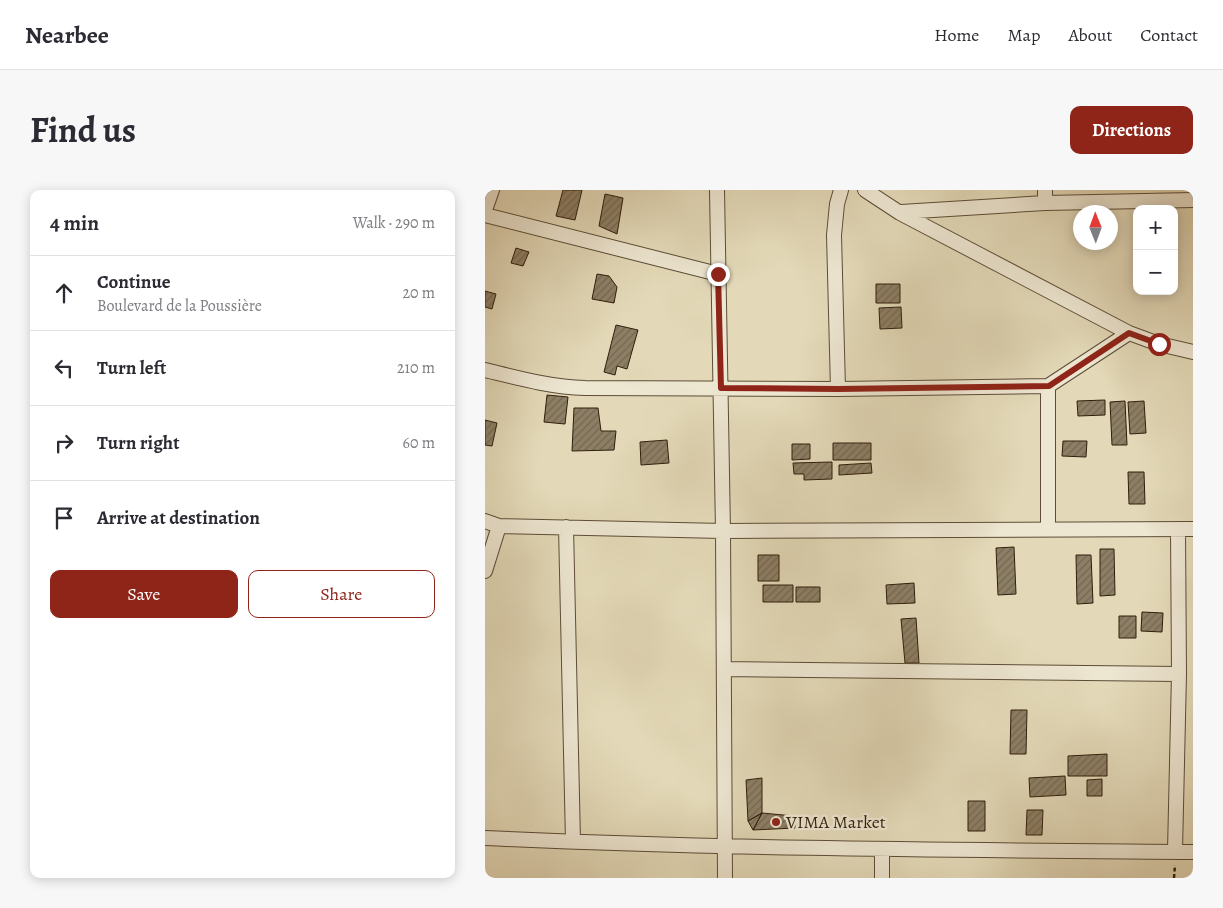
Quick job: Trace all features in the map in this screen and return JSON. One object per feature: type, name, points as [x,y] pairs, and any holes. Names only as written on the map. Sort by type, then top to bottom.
[{"type":"street","points":[[485,210],[493,190]]},
{"type":"street","points":[[717,190],[725,669],[725,878]]},
{"type":"street","points":[[838,389],[834,235],[837,204],[841,190]]},
{"type":"street","points":[[865,190],[900,212],[1129,333],[1159,344],[1193,352]]},
{"type":"street","points":[[900,212],[1045,196],[1193,200]]},
{"type":"street","points":[[485,215],[718,274]]},
{"type":"street","points":[[485,370],[560,387],[612,389],[838,389],[1049,386],[1129,333]]},
{"type":"street","points":[[1048,528],[1049,386]]},
{"type":"street","points":[[485,521],[499,526],[723,531],[1048,528],[1193,529]]},
{"type":"street","points":[[485,571],[499,526]]},
{"type":"street","points":[[566,527],[573,842]]},
{"type":"street","points":[[1175,852],[1179,674],[1178,528]]},
{"type":"street","points":[[725,669],[1179,674]]},
{"type":"street","points":[[485,838],[882,850],[1193,852]]},
{"type":"street","points":[[882,850],[882,878]]},
{"type":"building","points":[[563,190],[582,190],[575,220],[556,216]]},
{"type":"building","points":[[605,194],[623,198],[617,234],[599,226]]},
{"type":"building","points":[[516,248],[529,252],[523,266],[511,263]]},
{"type":"building","points":[[597,274],[609,276],[617,287],[614,303],[592,299]]},
{"type":"building","points":[[876,284],[900,284],[900,303],[876,303]]},
{"type":"building","points":[[485,291],[496,294],[492,309],[485,307]]},
{"type":"building","points":[[901,307],[902,328],[880,329],[879,308]]},
{"type":"building","points":[[616,325],[638,330],[627,369],[617,366],[615,375],[604,372]]},
{"type":"building","points":[[547,395],[568,397],[565,424],[544,422]]},
{"type":"building","points":[[1105,400],[1105,415],[1078,416],[1077,401]]},
{"type":"building","points":[[1125,401],[1127,445],[1112,445],[1110,402]]},
{"type":"building","points":[[1144,401],[1146,433],[1130,434],[1128,402]]},
{"type":"building","points":[[574,408],[598,408],[601,431],[616,431],[614,450],[572,451]]},
{"type":"building","points":[[485,420],[497,423],[492,446],[485,445]]},
{"type":"building","points":[[667,440],[669,463],[641,465],[640,442]]},
{"type":"building","points":[[1063,441],[1087,441],[1086,457],[1062,456]]},
{"type":"building","points":[[833,443],[871,443],[871,460],[833,460]]},
{"type":"building","points":[[792,444],[810,444],[810,459],[792,460]]},
{"type":"building","points":[[832,462],[832,479],[804,480],[804,474],[794,474],[793,463]]},
{"type":"building","points":[[871,463],[872,473],[839,475],[839,465]]},
{"type":"building","points":[[1128,472],[1144,472],[1145,504],[1129,504]]},
{"type":"building","points":[[1014,547],[1016,594],[998,595],[996,548]]},
{"type":"building","points":[[1100,549],[1114,549],[1115,595],[1100,596]]},
{"type":"building","points":[[758,555],[779,555],[779,581],[758,581]]},
{"type":"building","points":[[1076,555],[1091,555],[1093,603],[1077,604]]},
{"type":"building","points":[[914,583],[915,603],[887,604],[886,585]]},
{"type":"building","points":[[763,585],[793,585],[793,602],[763,602]]},
{"type":"building","points":[[796,587],[820,587],[820,602],[796,602]]},
{"type":"building","points":[[1142,612],[1163,613],[1162,632],[1141,631]]},
{"type":"building","points":[[1119,616],[1136,616],[1136,638],[1119,638]]},
{"type":"building","points":[[916,618],[919,663],[905,663],[901,619]]},
{"type":"building","points":[[1011,710],[1027,710],[1026,754],[1010,754]]},
{"type":"building","points":[[1107,754],[1107,776],[1068,776],[1068,756]]},
{"type":"building","points":[[1065,776],[1066,795],[1030,797],[1029,778]]},
{"type":"building","points":[[762,778],[762,813],[748,821],[746,780]]},
{"type":"building","points":[[1102,779],[1102,796],[1087,796],[1087,780]]},
{"type":"building","points":[[968,801],[985,801],[985,831],[968,831]]},
{"type":"building","points":[[1027,810],[1043,810],[1042,835],[1026,835]]},
{"type":"building","name":"VIMA Market","points":[[762,813],[794,816],[795,828],[753,830]]},
{"type":"building","name":"VIMA Market","points":[[762,813],[753,830],[748,821]]},
{"type":"place","name":"VIMA Market","points":[[776,822]]},
{"type":"route","points":[[718,274],[721,388],[838,389],[1049,386],[1129,333],[1159,344]]}]
